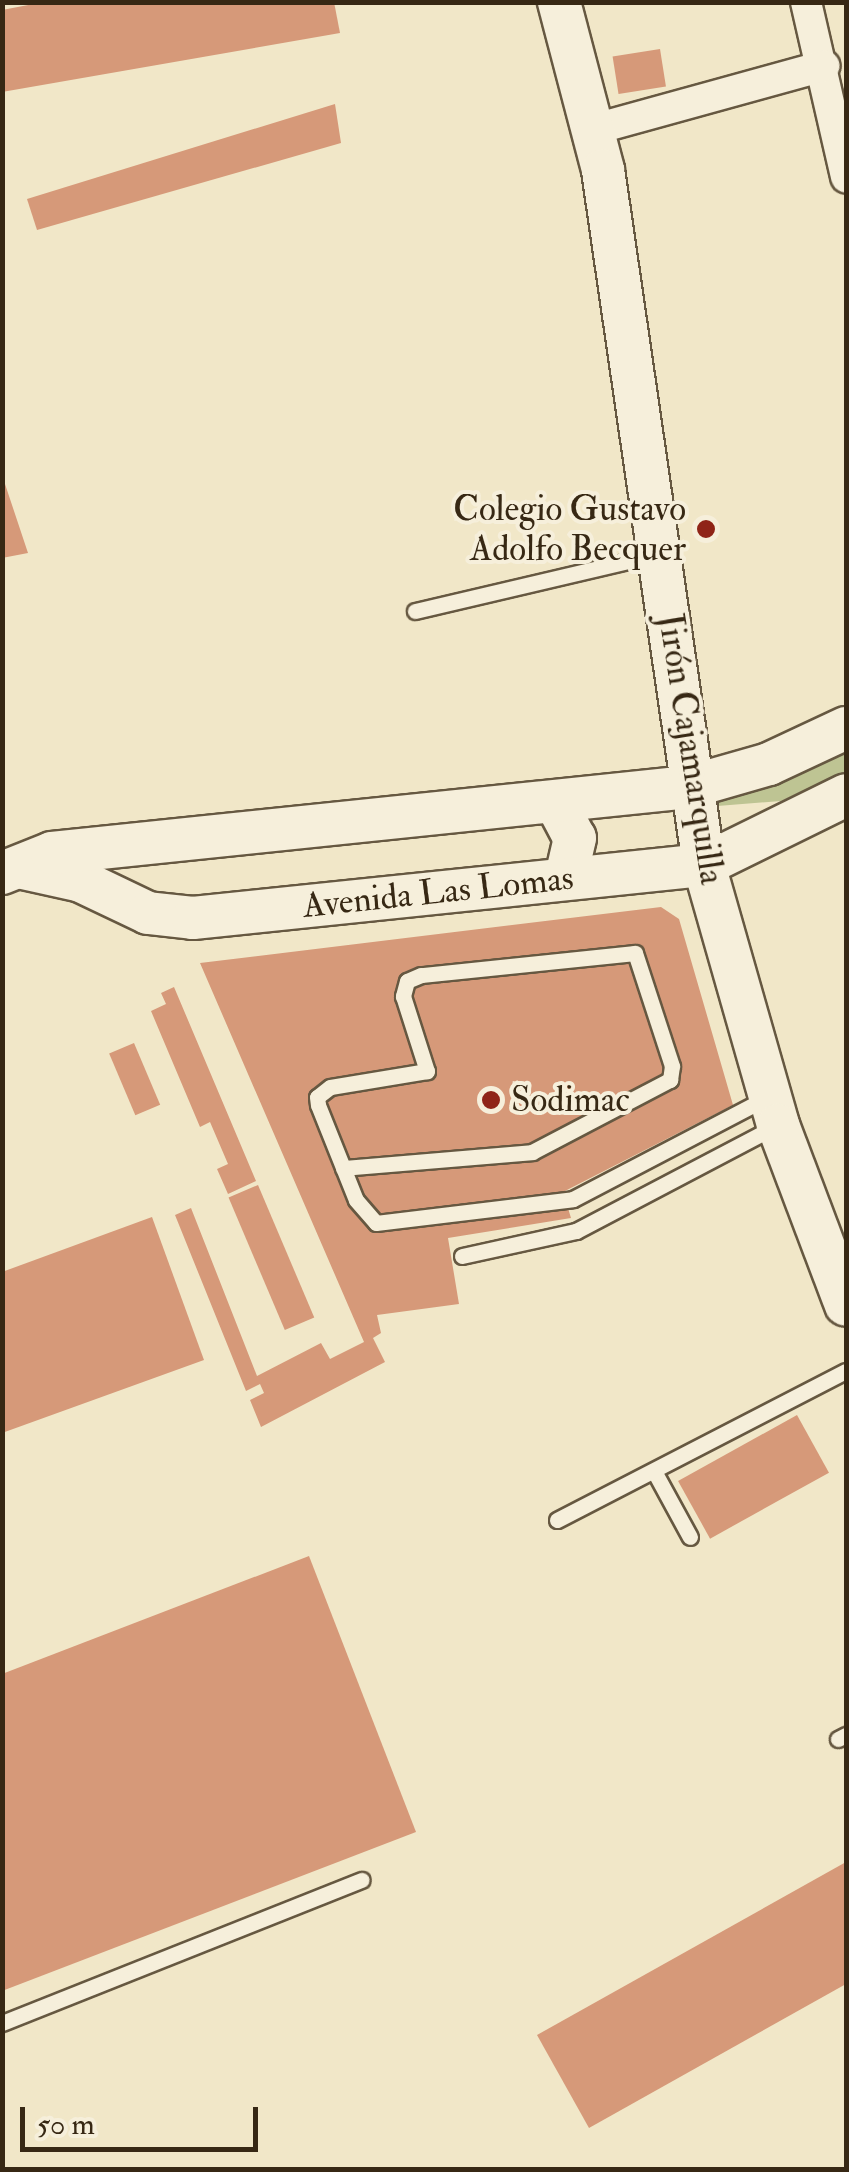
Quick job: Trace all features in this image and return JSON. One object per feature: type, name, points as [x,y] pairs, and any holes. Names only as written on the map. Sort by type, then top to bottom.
[{"type":"main road","name":"Jirón Cajamarquilla","points":[[559,2],[595,129],[662,554],[689,787],[704,865],[773,1111],[846,1305]]},
{"type":"main road","name":"Avenida Las Lomas","points":[[12,870],[72,851],[689,787],[770,764],[846,728]]},
{"type":"main road","name":"Avenida Las Lomas","points":[[12,870],[80,882],[148,912],[193,918],[704,865],[846,795]]},
{"type":"main road","points":[[556,803],[575,838],[566,877]]},
{"type":"street","points":[[806,2],[845,160]]},
{"type":"street","points":[[595,129],[824,66]]},
{"type":"lane","points":[[415,611],[662,554]]},
{"type":"lane","points":[[343,1168],[532,1152],[665,1085],[672,1066],[638,957],[624,950],[414,976],[403,996],[427,1071],[330,1087],[317,1096],[343,1168],[362,1212],[376,1223],[566,1200],[773,1111]]},
{"type":"lane","points":[[462,1256],[576,1231],[773,1111]]},
{"type":"lane","points":[[557,1520],[846,1371]]},
{"type":"lane","points":[[654,1470],[690,1537]]},
{"type":"lane","points":[[2,2023],[362,1880]]},
{"type":"green space","points":[[846,749],[846,771],[781,801],[705,807]]},
{"type":"building","points":[[44,2],[334,2],[340,33],[2,92],[2,10]]},
{"type":"building","points":[[660,49],[666,87],[619,94],[613,57]]},
{"type":"building","points":[[335,104],[341,143],[37,230],[27,199]]},
{"type":"building","points":[[2,475],[28,553],[2,558]]},
{"type":"building","points":[[661,907],[679,919],[733,1105],[563,1192],[571,1218],[448,1238],[459,1304],[377,1315],[381,1333],[373,1338],[385,1362],[261,1427],[250,1400],[264,1393],[260,1384],[246,1391],[175,1215],[191,1208],[257,1376],[321,1343],[330,1359],[364,1342],[200,963]]},
{"type":"building","points":[[174,987],[256,1181],[228,1194],[217,1169],[228,1164],[210,1122],[200,1127],[151,1011],[166,1004],[161,993]]},
{"type":"building","points":[[134,1043],[160,1105],[135,1115],[109,1054]]},
{"type":"building","points":[[258,1185],[314,1318],[285,1330],[229,1198]]},
{"type":"building","points":[[152,1217],[204,1360],[2,1433],[2,1272]]},
{"type":"building","points":[[797,1415],[829,1473],[710,1539],[678,1481]]},
{"type":"building","points":[[309,1556],[416,1832],[2,1991],[2,1674]]},
{"type":"building","points":[[846,1862],[846,1984],[589,2128],[537,2035]]},
{"type":"place","name":"Colegio Gustavo Adolfo Becquer","points":[[706,529]]},
{"type":"place","name":"Sodimac","points":[[491,1100]]}]
